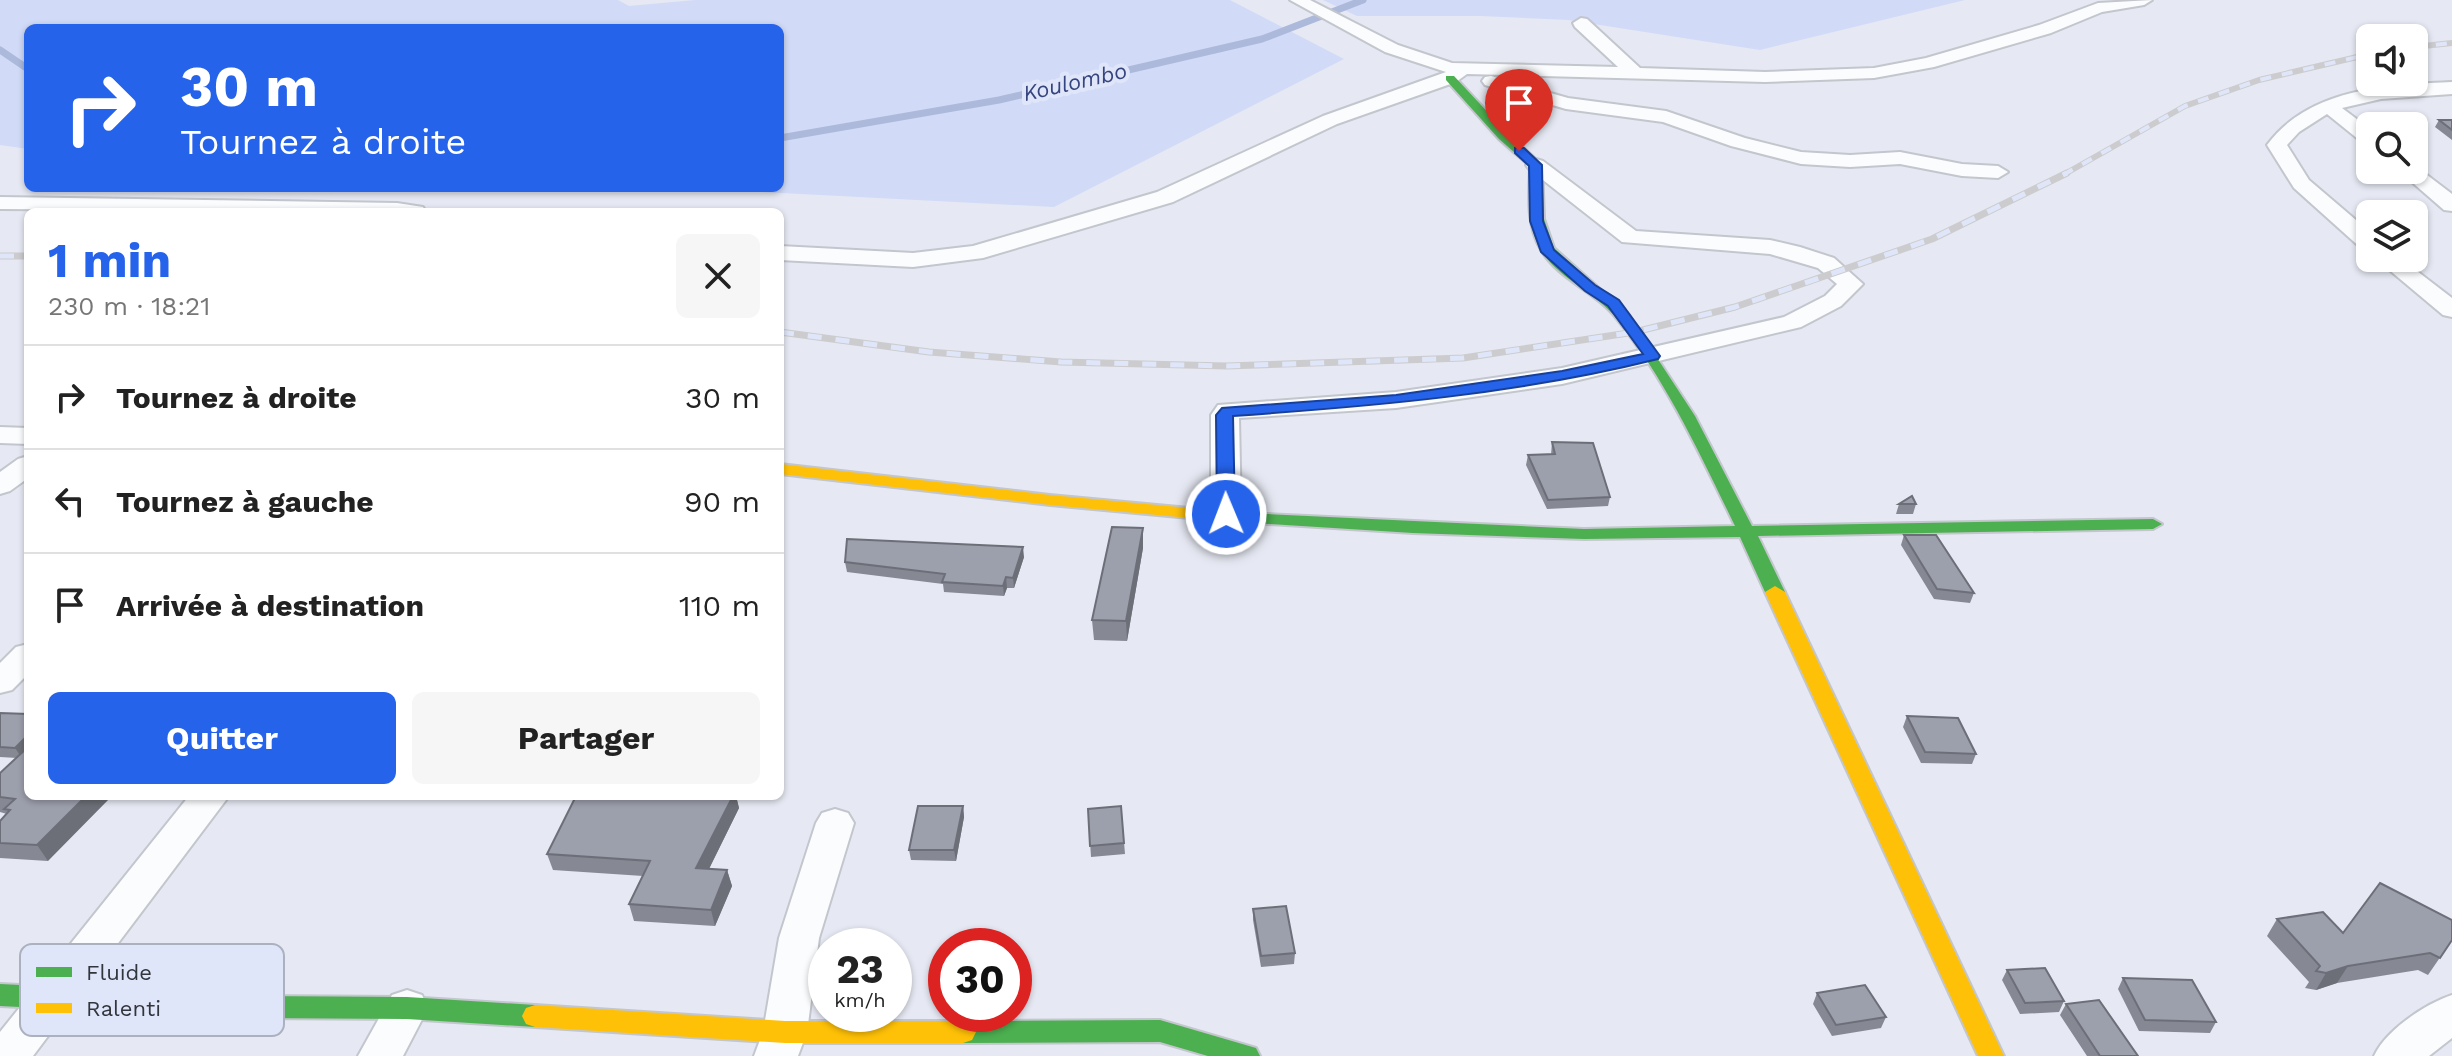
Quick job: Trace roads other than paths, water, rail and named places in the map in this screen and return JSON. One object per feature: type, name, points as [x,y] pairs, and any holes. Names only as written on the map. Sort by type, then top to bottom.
[{"type":"street","points":[[1298,0],[1381,46],[1456,73],[1566,103],[1666,117],[1751,146],[1801,158],[1850,161],[1900,158],[1962,170],[1998,172]]},
{"type":"street","points":[[784,253],[913,260],[975,253],[1165,197],[1330,120],[1456,73],[1797,77],[1901,69],[2045,29],[2098,8],[2144,0]]},
{"type":"street","points":[[1581,23],[1637,75]]},
{"type":"street","points":[[1226,514],[1225,415],[1228,411],[1396,400],[1562,376],[1792,322],[1833,301],[1851,284],[1826,263],[1770,247],[1630,237],[1503,136],[1456,73]]},
{"type":"street","points":[[2356,232],[2301,184],[2277,145],[2286,132],[2303,119],[2328,106],[2398,91],[2452,88]]},
{"type":"street","points":[[2328,106],[2356,128]]},
{"type":"street","points":[[1536,165],[1536,221],[1548,252],[1613,303],[1652,356],[1747,532],[1991,1056]]},
{"type":"street","points":[[2426,184],[2452,205]]},
{"type":"street","points":[[0,203],[331,208]]},
{"type":"street","points":[[2404,272],[2452,310]]},
{"type":"street","points":[[0,435],[24,436]]},
{"type":"street","points":[[0,485],[24,468]]},
{"type":"street","points":[[784,470],[916,487],[1226,514],[1503,532],[1747,532],[2153,524]]},
{"type":"street","points":[[0,682],[24,659]]},
{"type":"street","points":[[94,944],[207,800]]},
{"type":"street","points":[[780,1044],[799,938],[835,823]]},
{"type":"street","points":[[0,995],[20,996]]},
{"type":"street","points":[[284,1007],[407,1008],[780,1044],[1159,1044],[1247,1056]]},
{"type":"street","points":[[380,1056],[407,1008]]},
{"type":"street","points":[[2396,1056],[2452,1013]]},
{"type":"street","points":[[7,1056],[23,1036]]},
{"type":"waterway","name":"Koulombo","points":[[784,137],[999,100],[1262,39],[1363,0]]},
{"type":"waterway","name":"Koulombo","points":[[0,50],[24,66]]},
{"type":"railway","points":[[2428,46],[2452,43]]},
{"type":"railway","points":[[2064,175],[2185,106],[2259,80],[2356,57]]},
{"type":"railway","points":[[784,333],[929,352],[1061,362],[1227,366],[1463,358],[1635,332],[1735,307],[1932,239],[2064,175]]},
{"type":"railway","points":[[0,256],[24,256]]}]
